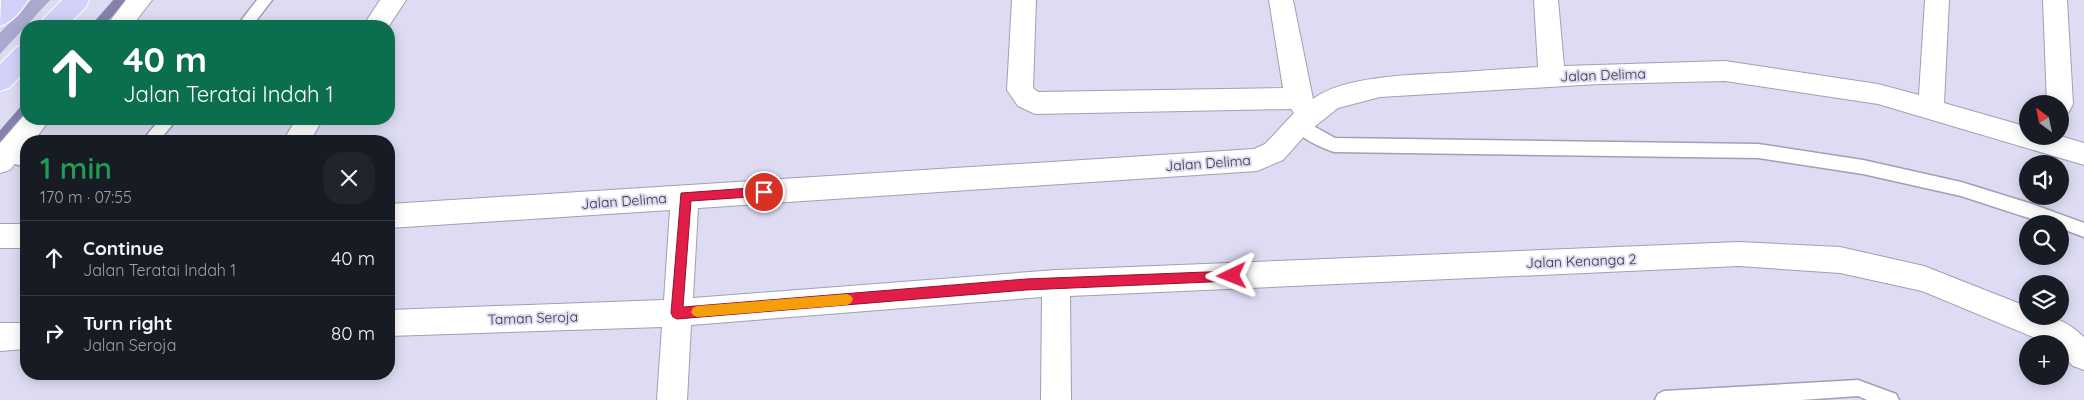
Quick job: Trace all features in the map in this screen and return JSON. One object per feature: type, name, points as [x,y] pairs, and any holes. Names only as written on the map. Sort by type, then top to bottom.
[{"type":"main road","points":[[0,16],[16,0]]},
{"type":"main road","points":[[58,20],[77,0]]},
{"type":"main road","points":[[0,81],[20,60]]},
{"type":"street","points":[[123,20],[140,0]]},
{"type":"street","points":[[380,20],[394,0]]},
{"type":"street","points":[[1024,0],[1020,90],[1028,99],[1035,103],[1302,112],[1281,0]]},
{"type":"street","points":[[1546,0],[1552,77]]},
{"type":"street","points":[[1931,109],[1937,0]]},
{"type":"street","points":[[2055,0],[2060,95]]},
{"type":"street","name":"Jalan Delima","points":[[395,216],[1257,160],[1274,152],[1302,112],[1330,100],[1380,87],[1552,77],[1725,71],[1878,94],[2073,150]]},
{"type":"street","points":[[2069,138],[2073,150]]},
{"type":"street","points":[[11,159],[20,145]]},
{"type":"street","points":[[672,400],[685,197]]},
{"type":"street","name":"Jalan Kenanga 2","points":[[677,313],[1056,283],[1739,254],[1840,260],[1933,283],[2059,333],[2084,356]]},
{"type":"street","points":[[1056,283],[1056,400]]},
{"type":"street","name":"Taman Seroja","points":[[395,323],[677,313]]},
{"type":"street","points":[[0,337],[20,336]]},
{"type":"lane","points":[[249,20],[265,0]]},
{"type":"lane","points":[[1302,112],[1318,138],[1334,145],[1758,151],[1863,167],[1961,189],[2032,211],[2084,230]]},
{"type":"lane","points":[[155,135],[164,125]]},
{"type":"lane","points":[[1664,400],[1858,388],[1890,400]]},
{"type":"shaded area","points":[[31,0],[50,0],[31,20],[20,20],[20,32],[0,54],[0,33]]},
{"type":"waterway","points":[[102,20],[120,0]]},
{"type":"waterway","points":[[0,138],[20,115]]},
{"type":"slow traffic","points":[[697,312],[847,299]]},
{"type":"route","points":[[764,192],[685,197],[677,313],[1026,285],[1232,276]]}]
